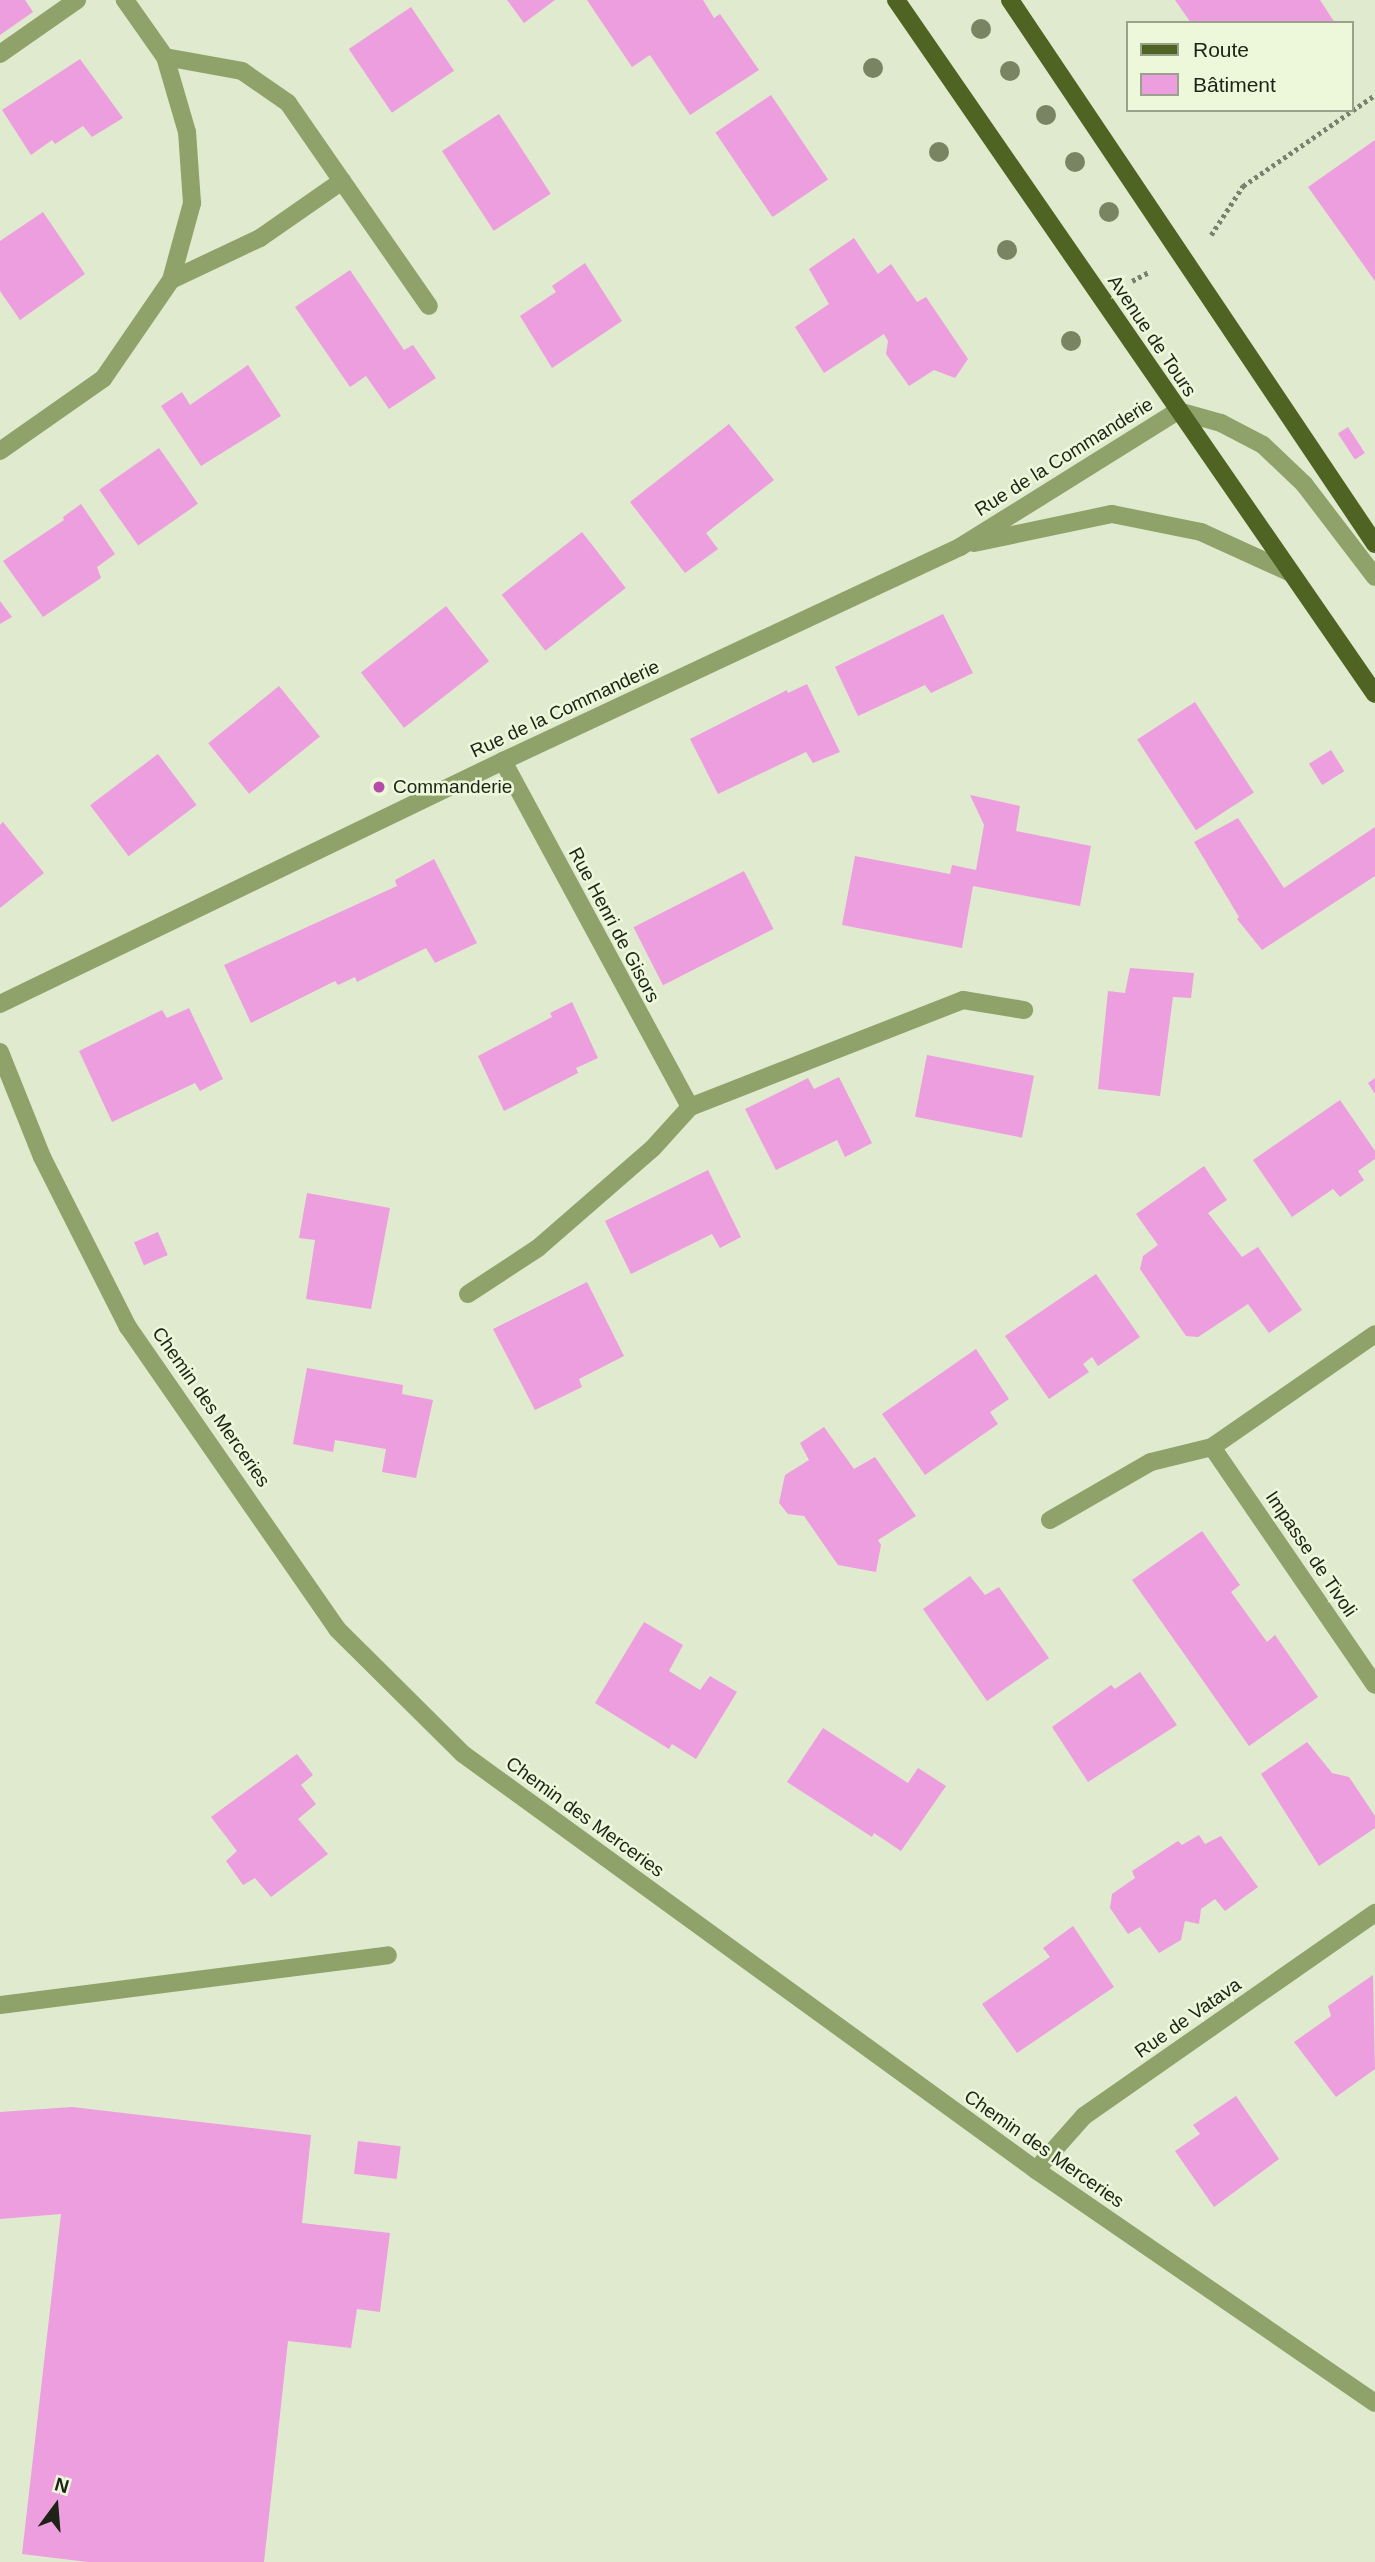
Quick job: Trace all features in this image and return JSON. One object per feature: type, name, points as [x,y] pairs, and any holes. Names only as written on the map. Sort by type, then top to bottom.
[{"type":"main road","name":"Avenue de Tours","points":[[896,0],[1375,695]]},
{"type":"main road","points":[[1010,0],[1375,544]]},
{"type":"street","points":[[0,54],[77,0]]},
{"type":"street","points":[[0,451],[103,379],[171,280],[192,203],[187,132],[165,57],[125,0]]},
{"type":"street","points":[[165,57],[242,71],[288,103],[429,306]]},
{"type":"street","points":[[171,280],[260,238],[342,181]]},
{"type":"street","name":"Rue de la Commanderie","points":[[0,1003],[503,761],[960,547],[1178,411],[1221,423],[1263,444],[1304,484],[1375,577]]},
{"type":"street","name":"Rue de la Commanderie","points":[[960,547],[1112,514],[1201,532],[1291,573]]},
{"type":"street","name":"Rue Henri de Gisors","points":[[503,761],[690,1107]]},
{"type":"street","points":[[468,1294],[538,1248],[653,1148],[690,1107],[963,1000],[1024,1010]]},
{"type":"street","name":"Chemin des Merceries","points":[[0,1052],[42,1157],[128,1327],[337,1629],[463,1754],[1036,2170],[1375,2403]]},
{"type":"street","points":[[1050,1520],[1151,1462],[1212,1447],[1375,1334]]},
{"type":"street","name":"Impasse de Tivoli","points":[[1212,1447],[1375,1685]]},
{"type":"street","name":"Rue de Vatava","points":[[1036,2170],[1084,2116],[1375,1913]]},
{"type":"street","points":[[0,2006],[388,1955]]},
{"type":"path","points":[[1354,109],[1375,94]]},
{"type":"path","points":[[1243,186],[1349,112]]},
{"type":"building","points":[[0,0],[25,0],[33,12],[0,35]]},
{"type":"building","points":[[507,0],[555,0],[524,23]]},
{"type":"building","points":[[587,0],[703,0],[714,18],[720,14],[759,70],[690,115],[650,55],[632,67]]},
{"type":"building","points":[[1175,0],[1320,0],[1334,21],[1190,21]]},
{"type":"building","points":[[411,7],[454,71],[392,113],[349,49]]},
{"type":"building","points":[[80,59],[123,118],[92,137],[83,126],[55,144],[52,140],[31,155],[2,110]]},
{"type":"building","points":[[771,95],[828,180],[772,217],[715,132]]},
{"type":"building","points":[[499,114],[551,194],[494,231],[442,151]]},
{"type":"building","points":[[1375,140],[1375,281],[1308,187]]},
{"type":"building","points":[[43,212],[85,274],[20,320],[0,291],[0,241]]},
{"type":"building","points":[[854,238],[878,274],[891,264],[917,302],[926,297],[968,359],[955,378],[934,370],[909,386],[886,354],[888,341],[884,334],[824,373],[795,327],[829,304],[809,269]]},
{"type":"building","points":[[585,263],[622,321],[552,368],[520,316],[556,292],[552,286]]},
{"type":"building","points":[[350,270],[404,350],[413,345],[436,378],[389,409],[366,376],[350,387],[295,307]]},
{"type":"building","points":[[248,365],[281,416],[201,466],[161,406],[182,392],[190,405]]},
{"type":"building","points":[[729,424],[774,480],[706,533],[718,549],[685,573],[630,502]]},
{"type":"building","points":[[1348,427],[1365,453],[1355,460],[1338,434]]},
{"type":"building","points":[[159,448],[198,504],[138,546],[99,490]]},
{"type":"building","points":[[81,504],[115,554],[97,567],[101,578],[43,617],[3,561],[64,520],[63,517]]},
{"type":"building","points":[[582,532],[626,588],[545,651],[502,595]]},
{"type":"building","points":[[0,601],[12,617],[0,624]]},
{"type":"building","points":[[446,606],[489,661],[404,728],[361,672]]},
{"type":"building","points":[[943,614],[973,673],[931,693],[925,685],[858,716],[835,667]]},
{"type":"building","points":[[807,684],[840,752],[813,763],[806,752],[718,794],[690,739],[787,690],[788,693]]},
{"type":"building","points":[[279,686],[320,737],[249,794],[208,743]]},
{"type":"building","points":[[1195,702],[1254,793],[1196,830],[1137,740]]},
{"type":"building","points":[[1331,750],[1344,771],[1322,785],[1309,764]]},
{"type":"building","points":[[158,754],[197,805],[129,856],[90,805]]},
{"type":"building","points":[[970,795],[1020,806],[1016,831],[1091,846],[1080,906],[973,886],[962,948],[842,925],[855,856],[950,874],[952,865],[976,870],[984,825]]},
{"type":"building","points":[[1238,818],[1284,888],[1375,827],[1375,876],[1262,950],[1237,919],[1239,917],[1194,842]]},
{"type":"building","points":[[3,822],[44,873],[0,908],[0,825]]},
{"type":"building","points":[[434,859],[477,943],[435,963],[426,948],[357,982],[355,977],[338,985],[335,981],[251,1023],[224,965],[397,886],[395,880]]},
{"type":"building","points":[[744,871],[774,929],[663,985],[634,927]]},
{"type":"building","points":[[1130,968],[1194,973],[1191,998],[1173,997],[1160,1096],[1098,1089],[1108,991],[1125,993]]},
{"type":"building","points":[[572,1002],[598,1058],[576,1068],[578,1073],[504,1111],[478,1056],[552,1017],[550,1013]]},
{"type":"building","points":[[189,1008],[223,1079],[200,1091],[195,1083],[112,1122],[79,1051],[162,1010],[167,1018]]},
{"type":"building","points":[[927,1055],[1034,1076],[1022,1138],[915,1117]]},
{"type":"building","points":[[839,1077],[872,1143],[845,1157],[837,1140],[776,1170],[745,1109],[808,1078],[814,1089]]},
{"type":"building","points":[[1375,1078],[1375,1094],[1368,1083]]},
{"type":"building","points":[[1340,1100],[1375,1151],[1375,1159],[1358,1171],[1364,1180],[1340,1197],[1333,1189],[1292,1217],[1253,1160]]},
{"type":"building","points":[[1204,1166],[1227,1200],[1208,1213],[1242,1257],[1258,1247],[1302,1310],[1269,1333],[1248,1304],[1198,1337],[1186,1336],[1140,1269],[1143,1256],[1158,1245],[1136,1214]]},
{"type":"building","points":[[708,1170],[741,1237],[720,1248],[712,1234],[631,1274],[605,1221]]},
{"type":"building","points":[[307,1193],[390,1208],[371,1309],[306,1299],[315,1240],[299,1238]]},
{"type":"building","points":[[158,1232],[168,1255],[144,1265],[134,1242]]},
{"type":"building","points":[[1096,1274],[1140,1337],[1098,1366],[1092,1357],[1083,1364],[1089,1372],[1049,1399],[1005,1336]]},
{"type":"building","points":[[587,1282],[624,1356],[579,1379],[582,1387],[535,1410],[493,1329]]},
{"type":"building","points":[[976,1349],[1009,1399],[990,1412],[998,1424],[925,1475],[882,1414]]},
{"type":"building","points":[[307,1368],[403,1385],[402,1394],[433,1400],[416,1478],[382,1472],[386,1449],[335,1440],[333,1452],[293,1444]]},
{"type":"building","points":[[824,1427],[854,1469],[875,1457],[916,1516],[878,1540],[881,1545],[876,1572],[838,1565],[804,1516],[788,1514],[779,1503],[785,1475],[809,1460],[800,1443]]},
{"type":"building","points":[[1202,1531],[1240,1585],[1231,1592],[1267,1642],[1275,1635],[1318,1697],[1249,1746],[1132,1580]]},
{"type":"building","points":[[970,1576],[985,1595],[999,1587],[1049,1658],[987,1701],[923,1609]]},
{"type":"building","points":[[644,1622],[683,1645],[669,1671],[700,1690],[710,1676],[737,1692],[696,1759],[672,1744],[669,1749],[595,1703]]},
{"type":"building","points":[[1140,1672],[1177,1725],[1088,1782],[1052,1727],[1111,1685],[1115,1689]]},
{"type":"building","points":[[823,1728],[908,1783],[918,1768],[946,1786],[901,1851],[874,1833],[872,1837],[787,1782]]},
{"type":"building","points":[[1307,1742],[1332,1773],[1349,1777],[1375,1816],[1375,1828],[1319,1866],[1261,1774]]},
{"type":"building","points":[[297,1754],[313,1775],[301,1785],[316,1804],[298,1819],[328,1854],[271,1897],[255,1878],[243,1885],[226,1861],[237,1851],[211,1817]]},
{"type":"building","points":[[1199,1835],[1205,1844],[1221,1836],[1258,1887],[1225,1911],[1215,1899],[1201,1909],[1199,1924],[1185,1921],[1181,1940],[1159,1953],[1140,1927],[1128,1934],[1110,1908],[1112,1894],[1135,1878],[1132,1871],[1178,1841],[1182,1845]]},
{"type":"building","points":[[1073,1926],[1114,1987],[1017,2053],[982,2004],[1050,1957],[1043,1948]]},
{"type":"building","points":[[1373,1975],[1375,2069],[1336,2097],[1294,2042],[1331,2016],[1328,2006]]},
{"type":"building","points":[[1236,2096],[1279,2159],[1214,2207],[1175,2151],[1200,2134],[1193,2125]]},
{"type":"building","points":[[72,2107],[311,2135],[302,2223],[390,2233],[380,2312],[357,2309],[351,2348],[288,2341],[264,2562],[88,2562],[22,2554],[61,2214],[0,2219],[0,2112]]},
{"type":"building","points":[[358,2141],[401,2146],[397,2179],[354,2174]]},
{"type":"place","name":"Commanderie","points":[[379,787]]}]
